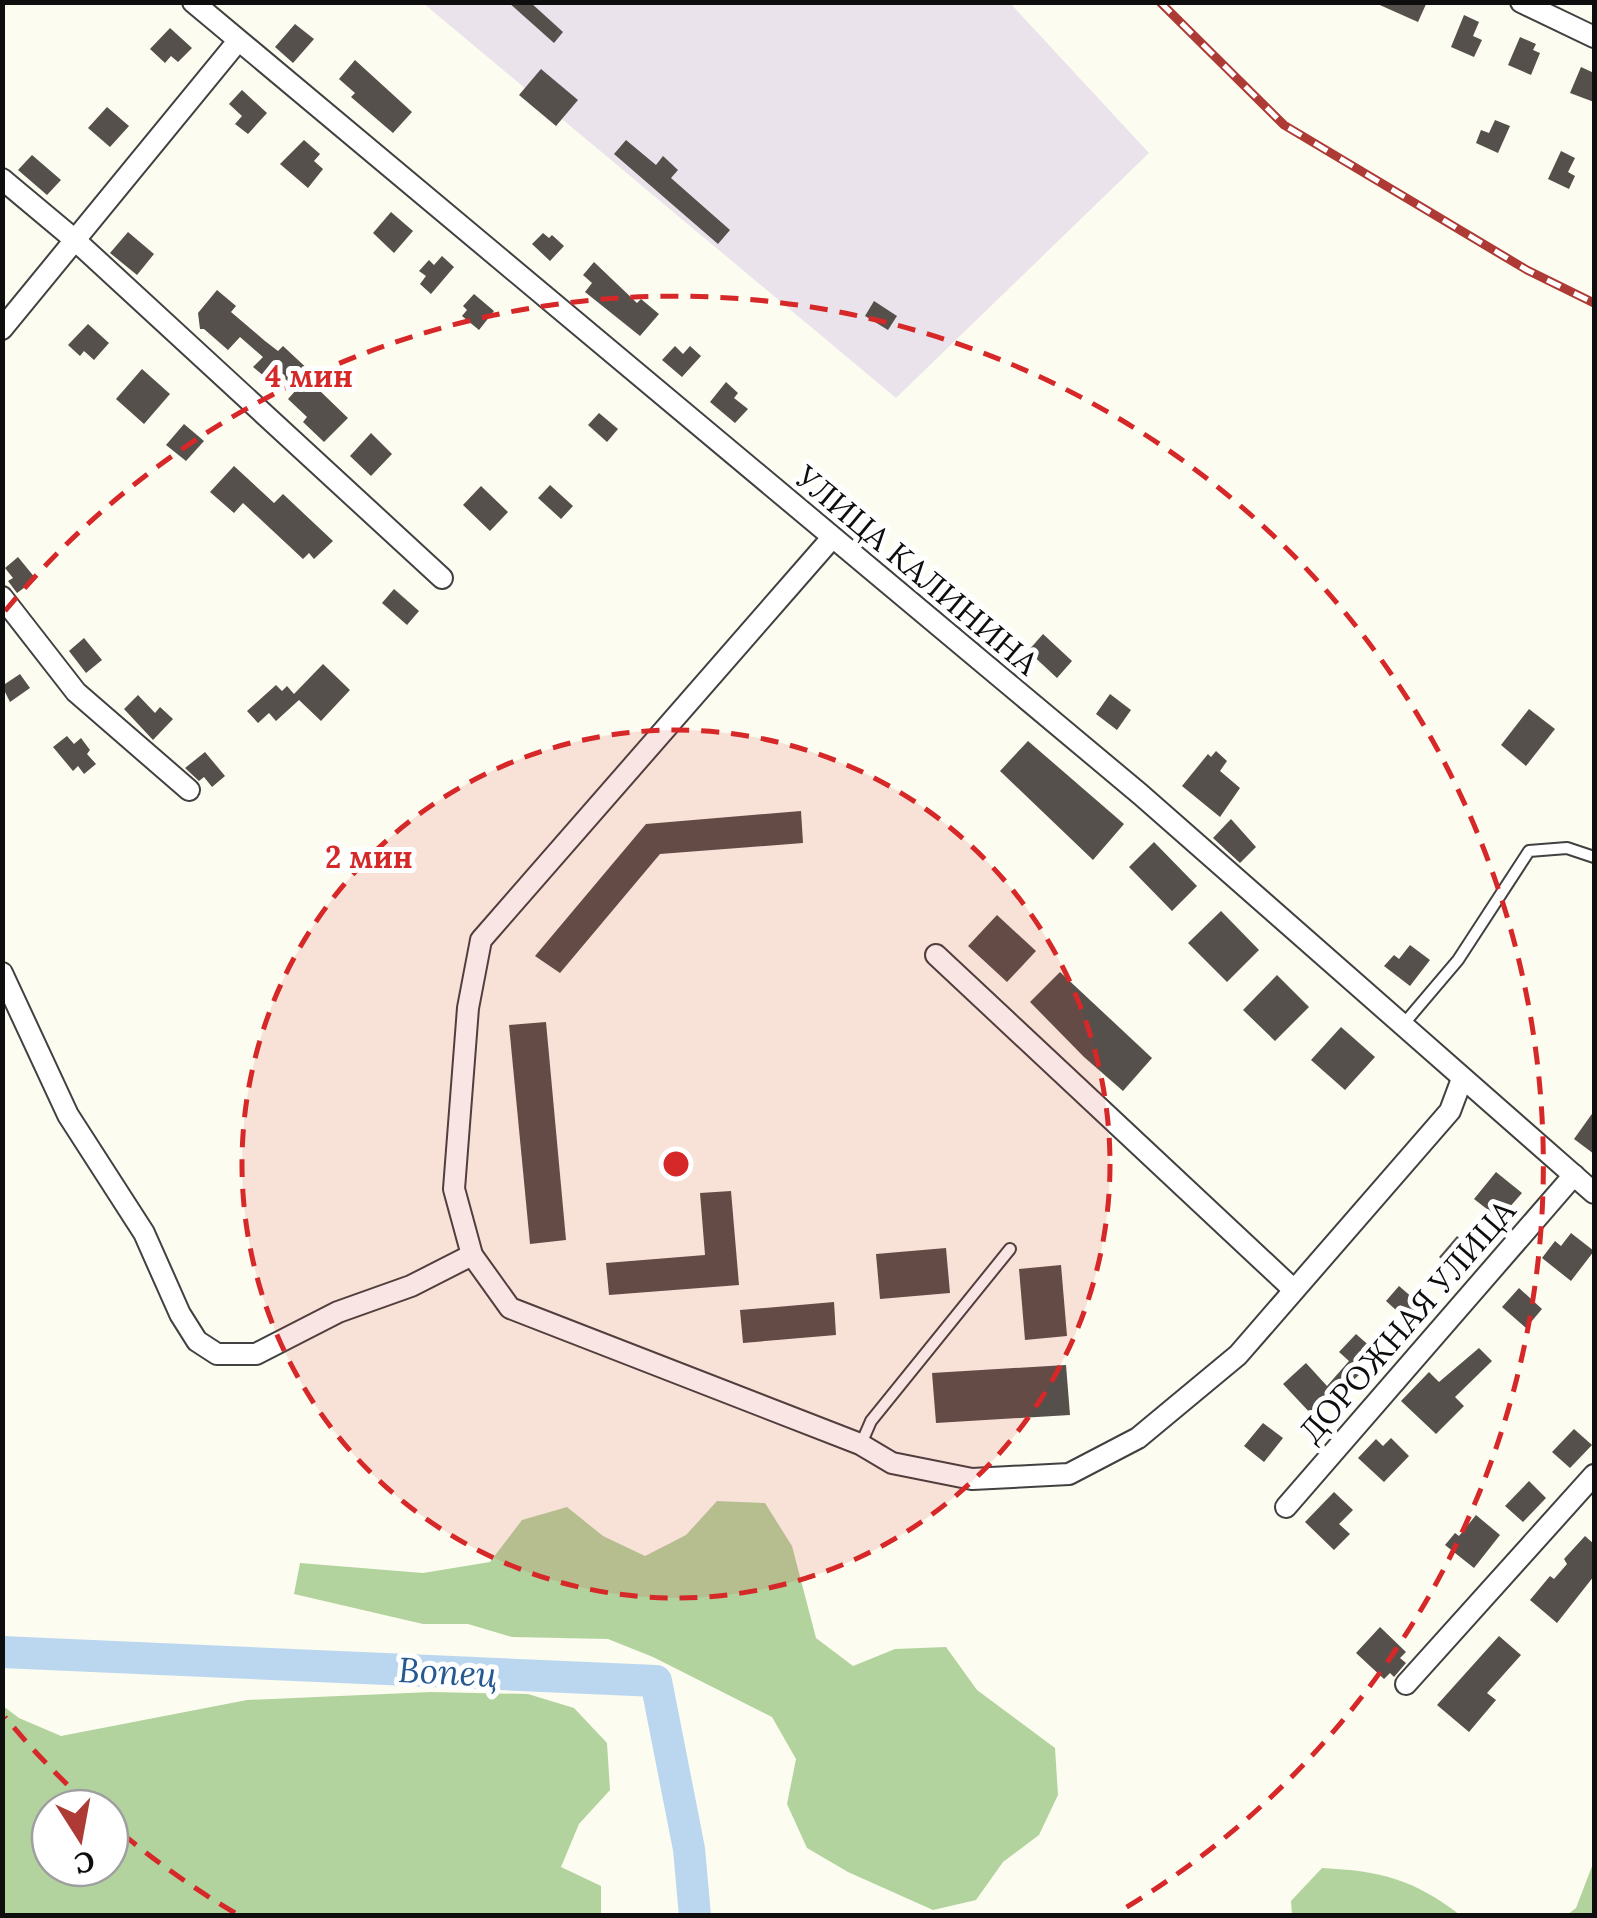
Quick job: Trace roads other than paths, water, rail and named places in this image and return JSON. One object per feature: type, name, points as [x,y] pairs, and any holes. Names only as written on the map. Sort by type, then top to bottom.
[{"type":"street","name":"УЛИЦА КАЛИНИНА","points":[[193,2],[1140,794],[1594,1193]]},
{"type":"street","points":[[1522,2],[1594,37]]},
{"type":"street","points":[[2,329],[238,41]]},
{"type":"street","points":[[2,178],[75,240],[442,578]]},
{"type":"street","points":[[831,539],[482,940],[468,1008],[454,1189],[472,1256],[510,1308],[860,1444],[892,1462],[972,1478],[1069,1474],[1138,1438],[1238,1355],[1450,1110],[1462,1079]]},
{"type":"street","points":[[2,597],[76,692],[189,790]]},
{"type":"street","points":[[936,955],[1294,1290]]},
{"type":"street","points":[[2,973],[68,1116],[144,1233],[180,1314],[197,1342],[217,1354],[256,1354],[338,1312],[410,1286],[472,1256]]},
{"type":"street","name":"ДОРОЖНАЯ УЛИЦА","points":[[1286,1507],[1574,1175]]},
{"type":"street","points":[[1406,1684],[1594,1475]]},
{"type":"lane","points":[[1402,1026],[1458,960],[1529,852],[1567,848],[1594,857]]},
{"type":"lane","points":[[860,1444],[871,1421],[1010,1249]]},
{"type":"waterway","name":"Вопец","points":[[2,1652],[656,1681],[689,1849],[695,1916]]},
{"type":"railway","points":[[1160,2],[1284,125],[1527,270],[1594,303]]}]
